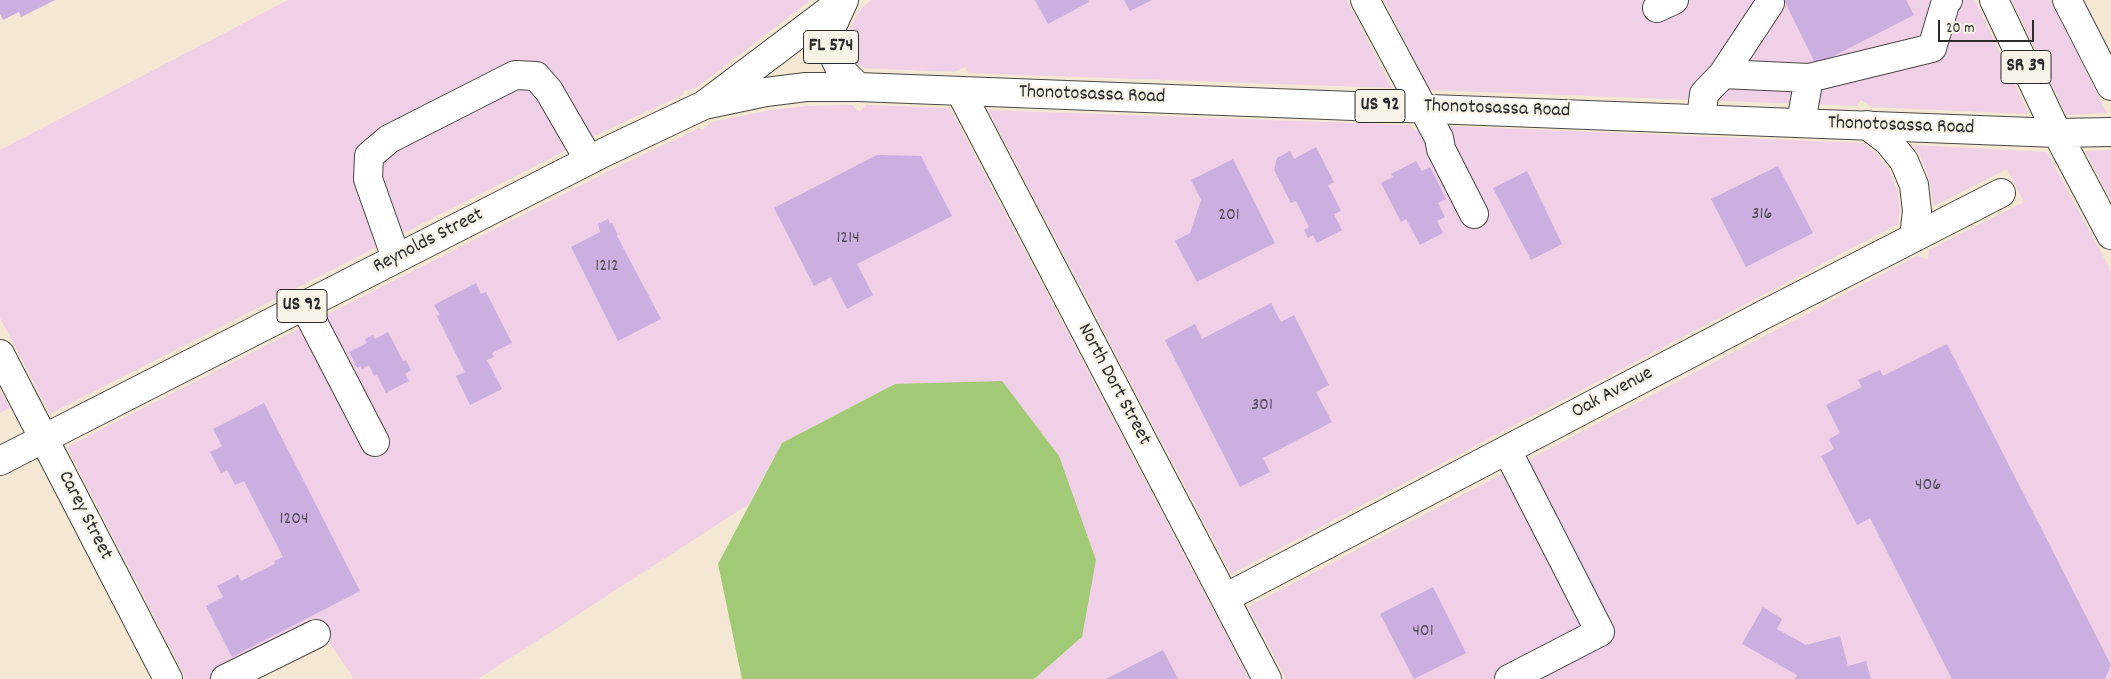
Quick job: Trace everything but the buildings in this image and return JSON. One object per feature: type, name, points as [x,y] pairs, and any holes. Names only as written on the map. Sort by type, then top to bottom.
[{"type":"main road","name":"FL 574","points":[[843,0],[830,31],[832,52],[840,70],[858,87]]},
{"type":"main road","name":"Reynolds Street","points":[[0,461],[589,160],[704,105],[843,0]]},
{"type":"main road","points":[[1365,0],[1439,138],[1442,149],[1474,214]]},
{"type":"main road","points":[[1701,118],[1704,94],[1723,74],[1770,3],[1769,0]]},
{"type":"main road","points":[[1723,74],[1809,78],[1932,48],[1946,1],[1948,0]]},
{"type":"main road","name":"SR 39","points":[[1994,0],[2057,133],[2111,235]]},
{"type":"main road","points":[[2067,0],[2111,86]]},
{"type":"main road","points":[[396,258],[368,180],[369,156],[389,139],[514,75],[536,76],[549,91],[589,160]]},
{"type":"main road","points":[[1801,122],[1809,78]]},
{"type":"main road","name":"Thonotosassa Road","points":[[704,105],[766,92],[806,87],[858,87],[1421,107],[2057,133],[2111,132]]},
{"type":"main road","name":"North Dort Street","points":[[960,91],[1268,679]]},
{"type":"main road","points":[[1868,125],[1888,141],[1904,161],[1914,185],[1917,211],[1914,237]]},
{"type":"main road","name":"Oak Avenue","points":[[1225,598],[2001,193]]},
{"type":"main road","points":[[304,305],[375,442]]},
{"type":"main road","name":"Carey Street","points":[[0,354],[168,679]]},
{"type":"main road","points":[[1507,450],[1600,632],[1509,679]]},
{"type":"main road","points":[[225,679],[316,634]]},
{"type":"shaded area","points":[[288,0],[811,0],[696,88],[683,91],[684,94],[582,142],[50,414],[0,318],[0,150]]},
{"type":"shaded area","points":[[871,0],[1347,0],[1392,88],[969,73],[965,67],[954,72],[863,68],[853,59],[848,48],[847,36],[858,12]]},
{"type":"shaded area","points":[[1384,0],[1975,0],[2029,114],[1872,107],[1861,100],[1857,106],[1430,90]]},
{"type":"shaded area","points":[[2012,0],[2051,0],[2107,113],[2066,115]]},
{"type":"shaded area","points":[[852,105],[860,112],[866,105],[950,108],[1249,679],[1034,679],[1082,637],[895,384],[782,443],[749,504],[478,679],[354,679],[313,618],[221,679],[186,679],[67,447],[613,169],[699,128],[702,130],[712,122],[771,110],[808,106]]},
{"type":"shaded area","points":[[988,110],[1411,125],[1415,131],[1426,125],[1863,143],[1877,154],[1889,170],[1897,189],[1900,209],[1898,224],[1231,574]]},
{"type":"shaded area","points":[[1913,145],[2047,152],[2111,271],[2111,679],[1286,679],[1248,607],[1917,256],[1928,259],[1929,250],[2024,202],[2007,169],[1934,206],[1929,179],[1920,155]]},
{"type":"shaded area","points":[[2111,150],[2111,200],[2085,151]]},
{"type":"shaded area","points":[[0,390],[10,408],[0,413]]},
{"type":"green space","points":[[1002,381],[1059,456],[1096,560],[1082,637],[1034,679],[742,679],[718,564],[782,443],[895,384]]}]
